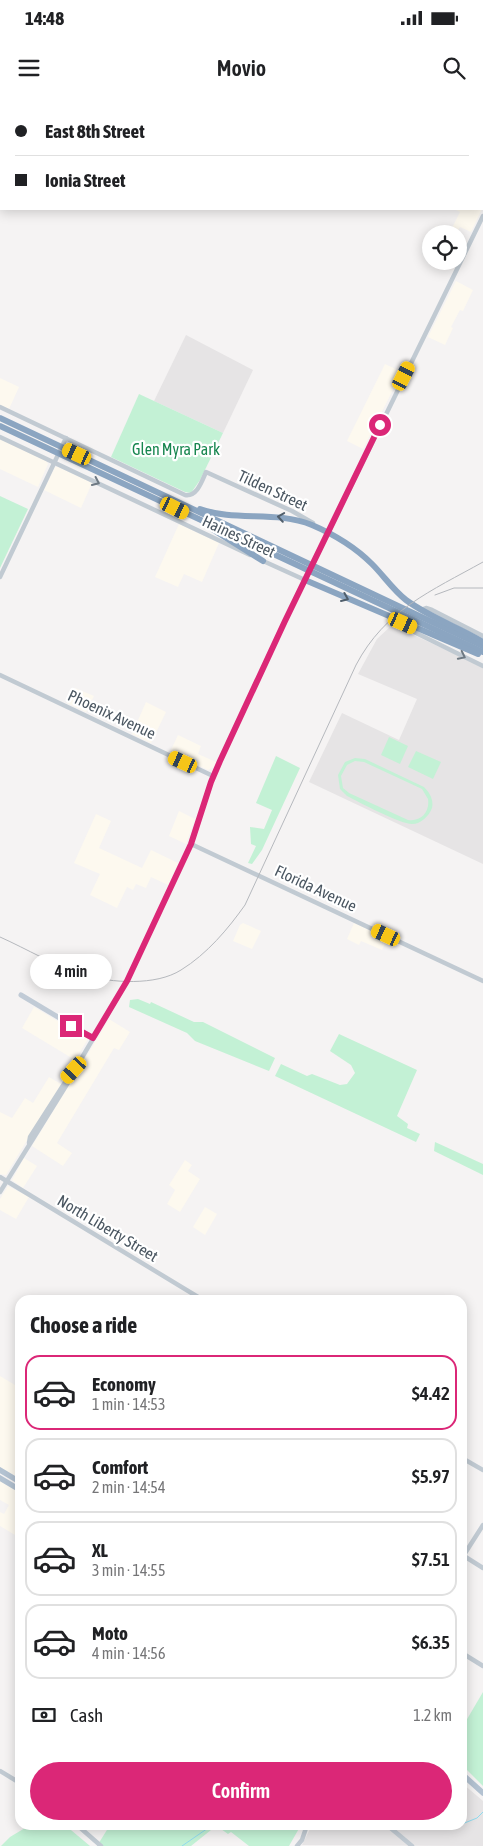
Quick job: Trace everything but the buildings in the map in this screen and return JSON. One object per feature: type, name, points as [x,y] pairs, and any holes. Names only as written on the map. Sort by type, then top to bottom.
[{"type":"highway","points":[[0,418],[44,443]]},
{"type":"highway","points":[[0,426],[44,443],[170,499],[299,563]]},
{"type":"highway","points":[[75,457],[192,516],[421,620],[483,652]]},
{"type":"highway","points":[[170,499],[223,516],[272,516],[288,518],[327,533],[371,562],[385,580],[405,599],[483,642]]},
{"type":"highway","points":[[192,516],[264,561]]},
{"type":"highway","points":[[305,580],[483,656]]},
{"type":"highway","points":[[421,620],[483,646]]},
{"type":"main road","points":[[21,996],[93,1038]]},
{"type":"main road","points":[[0,1470],[15,1479]]},
{"type":"main road","points":[[0,1478],[15,1487]]},
{"type":"main road","points":[[467,1779],[483,1793]]},
{"type":"street","points":[[0,1192],[29,1144],[30,1137],[66,1079],[75,1068],[127,981],[191,844],[214,776],[305,580],[483,216]]},
{"type":"street","name":"Haines Street","points":[[0,407],[188,496],[195,493],[206,472]]},
{"type":"street","name":"Haines Street","points":[[0,437],[305,580]]},
{"type":"street","points":[[0,576],[66,438]]},
{"type":"street","name":"Tilden Street","points":[[206,472],[268,501],[274,502],[310,521],[327,533]]},
{"type":"street","points":[[483,636],[429,609],[420,611],[407,624],[408,628],[413,632],[483,666]]},
{"type":"street","name":"Phoenix Avenue","points":[[0,675],[214,776]]},
{"type":"street","name":"Florida Avenue","points":[[191,844],[483,980]]},
{"type":"street","name":"North Liberty Street","points":[[0,1177],[195,1295]]},
{"type":"street","points":[[467,1461],[483,1470]]},
{"type":"street","points":[[467,1550],[483,1524]]},
{"type":"street","points":[[467,1559],[483,1568]]},
{"type":"street","points":[[467,1656],[483,1666]]},
{"type":"street","points":[[0,1771],[15,1780]]},
{"type":"street","points":[[82,1830],[101,1846]]},
{"type":"street","points":[[296,1846],[302,1840],[306,1830]]},
{"type":"street","points":[[393,1830],[412,1846]]},
{"type":"shaded area","points":[[456,210],[482,210],[471,232],[467,230],[467,225],[454,225],[460,212]]},
{"type":"shaded area","points":[[456,281],[473,290],[463,311],[460,310],[451,327],[453,328],[445,345],[428,337]]},
{"type":"shaded area","points":[[186,335],[253,370],[223,433],[154,401]]},
{"type":"shaded area","points":[[385,364],[402,372],[363,449],[347,441]]},
{"type":"shaded area","points":[[0,378],[19,387],[9,409],[0,405]]},
{"type":"shaded area","points":[[0,439],[46,461],[48,464],[38,487],[0,469]]},
{"type":"shaded area","points":[[55,467],[92,483],[81,508],[44,490]]},
{"type":"shaded area","points":[[179,524],[219,543],[202,582],[184,574],[178,587],[155,577]]},
{"type":"shaded area","points":[[392,625],[483,667],[483,864],[309,782],[342,713],[399,740],[417,699],[358,674],[377,639]]},
{"type":"shaded area","points":[[75,688],[94,696],[86,712],[67,703]]},
{"type":"shaded area","points":[[146,702],[166,712],[151,743],[132,734]]},
{"type":"shaded area","points":[[178,735],[201,746],[198,754],[216,762],[214,767],[208,770],[170,752]]},
{"type":"shaded area","points":[[179,811],[195,819],[186,844],[169,836]]},
{"type":"shaded area","points":[[96,814],[111,821],[99,848],[142,868],[151,850],[178,863],[168,885],[151,877],[146,888],[136,884],[133,890],[127,887],[117,908],[90,895],[100,874],[74,863]]},
{"type":"shaded area","points":[[243,923],[261,931],[252,949],[233,941],[240,925]]},
{"type":"shaded area","points":[[354,923],[388,939],[382,950],[361,941],[359,945],[347,939]]},
{"type":"shaded area","points":[[34,1007],[88,1039],[75,1060],[22,1028]]},
{"type":"shaded area","points":[[109,1019],[130,1032],[119,1050],[114,1048],[57,1143],[72,1153],[63,1166],[32,1146]]},
{"type":"shaded area","points":[[49,1077],[61,1084],[6,1175],[0,1174],[0,1112],[12,1118],[25,1098],[33,1103]]},
{"type":"shaded area","points":[[24,1158],[37,1166],[23,1188],[12,1180]]},
{"type":"shaded area","points":[[185,1160],[192,1165],[188,1171],[200,1179],[180,1212],[167,1204],[175,1190],[169,1185]]},
{"type":"shaded area","points":[[8,1186],[29,1197],[16,1219],[0,1210],[0,1199]]},
{"type":"shaded area","points":[[205,1207],[217,1214],[205,1235],[193,1227]]},
{"type":"shaded area","points":[[0,1376],[15,1385],[15,1476],[0,1467]]},
{"type":"shaded area","points":[[0,1480],[15,1489],[15,1535],[0,1526],[0,1512],[4,1514],[9,1505],[0,1500]]},
{"type":"shaded area","points":[[467,1787],[483,1801],[483,1846],[302,1845],[310,1830],[467,1830]]},
{"type":"green space","name":"Glen Myra Park","points":[[139,394],[223,433],[200,480],[191,493],[185,492],[111,457]]},
{"type":"green space","points":[[0,496],[28,509],[0,568]]},
{"type":"green space","points":[[389,737],[408,746],[400,764],[381,755]]},
{"type":"green space","points":[[416,751],[441,762],[433,779],[408,767]]},
{"type":"green space","points":[[276,756],[300,768],[262,850],[252,864],[248,863],[256,846],[251,844],[250,827],[264,829],[272,810],[256,803]]},
{"type":"green space","points":[[355,758],[365,759],[424,787],[432,799],[431,811],[427,817],[418,823],[406,823],[347,796],[340,789],[338,775],[345,762]],"holes":[[[355,761],[364,762],[422,789],[428,799],[428,808],[424,815],[421,818],[408,820],[349,793],[343,788],[341,776],[347,765]]]},
{"type":"green space","points":[[138,999],[150,1004],[151,1002],[194,1022],[203,1022],[275,1058],[269,1071],[195,1041],[187,1033],[129,1007],[130,1000]]},
{"type":"green space","points":[[339,1034],[417,1070],[397,1116],[408,1124],[407,1128],[420,1134],[416,1142],[275,1076],[281,1064],[307,1076],[312,1074],[340,1085],[347,1084],[355,1073],[351,1065],[330,1051]]},
{"type":"green space","points":[[435,1142],[483,1164],[483,1175],[434,1151]]},
{"type":"green space","points":[[483,1692],[483,1786],[467,1770],[467,1719]]},
{"type":"green space","points":[[22,1830],[71,1830],[90,1846],[1,1846],[10,1837]]},
{"type":"green space","points":[[107,1830],[211,1830],[191,1846],[97,1846]]},
{"type":"green space","points":[[222,1830],[298,1830],[289,1846],[249,1846],[231,1832],[228,1834]]},
{"type":"waterway","points":[[467,1822],[477,1818],[483,1812]]},
{"type":"waterway","points":[[182,1846],[205,1830]]},
{"type":"railway","points":[[0,937],[73,971],[107,980],[146,981],[159,979],[191,964],[216,941],[245,905],[356,665],[368,646],[395,616],[411,604],[483,562]]},
{"type":"railway","points":[[435,595],[454,588],[483,588]]},
{"type":"route","points":[[71,1026],[93,1038],[121,993],[191,844],[211,782],[220,761],[325,536],[380,425]]}]
